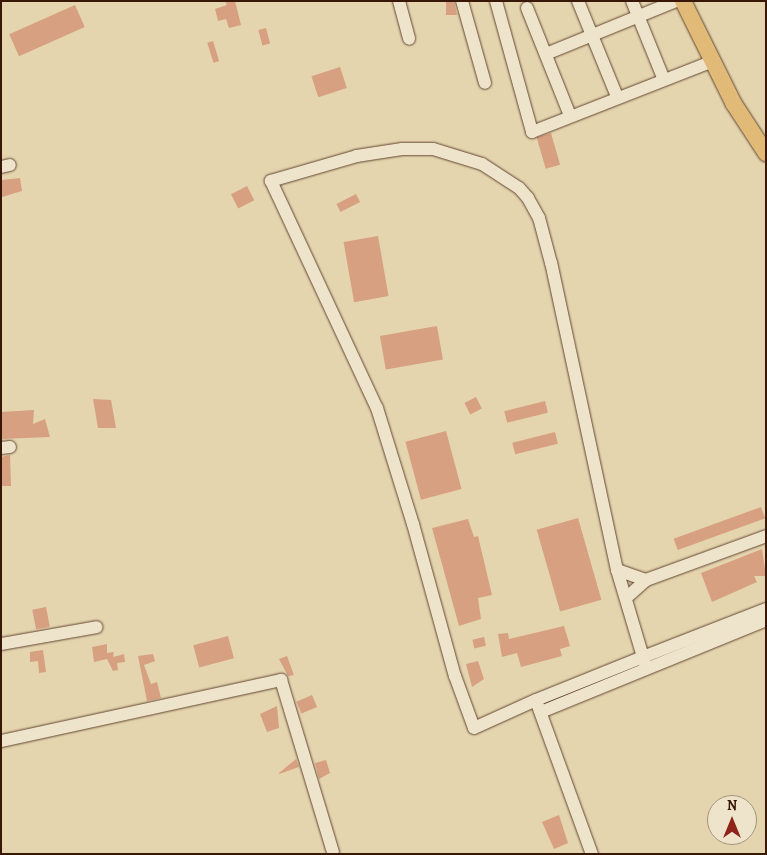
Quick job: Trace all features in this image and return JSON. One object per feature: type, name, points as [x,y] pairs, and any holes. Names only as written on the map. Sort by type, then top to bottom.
[{"type":"main road","points":[[683,1],[734,104],[766,153]]},
{"type":"street","points":[[399,1],[409,39]]},
{"type":"street","points":[[462,1],[485,83]]},
{"type":"street","points":[[496,1],[532,132],[713,61]]},
{"type":"street","points":[[578,1],[616,94]]},
{"type":"street","points":[[632,1],[662,75]]},
{"type":"street","points":[[546,54],[676,1]]},
{"type":"street","points":[[527,8],[569,113]]},
{"type":"street","points":[[644,662],[618,570],[551,262],[539,218],[520,188],[482,164],[433,148],[402,149],[357,156],[271,181],[377,408],[413,524],[455,676],[474,728],[538,706],[644,662],[766,609]]},
{"type":"street","points":[[626,598],[646,580],[766,536]]},
{"type":"street","points":[[618,570],[646,580]]},
{"type":"street","points":[[644,662],[766,620]]},
{"type":"street","points":[[1,644],[97,627]]},
{"type":"street","points":[[1,741],[281,680],[333,852]]},
{"type":"street","points":[[538,706],[592,854]]},
{"type":"building","points":[[225,1],[235,1],[241,25],[229,28],[226,19],[218,21],[215,9],[227,5]]},
{"type":"building","points":[[446,1],[454,1],[457,15],[446,15]]},
{"type":"building","points":[[75,5],[85,27],[19,56],[9,34]]},
{"type":"building","points":[[266,28],[270,43],[262,46],[258,30]]},
{"type":"building","points":[[213,41],[219,61],[213,63],[207,43]]},
{"type":"building","points":[[340,67],[347,88],[318,97],[311,76]]},
{"type":"building","points":[[551,133],[560,165],[546,169],[537,137]]},
{"type":"building","points":[[20,178],[22,191],[2,197],[1,180]]},
{"type":"building","points":[[247,186],[254,200],[238,208],[231,194]]},
{"type":"building","points":[[356,194],[360,202],[340,212],[336,204]]},
{"type":"building","points":[[378,236],[389,296],[354,302],[344,242]]},
{"type":"building","points":[[437,326],[443,359],[386,370],[380,336]]},
{"type":"building","points":[[476,397],[482,409],[470,414],[464,403]]},
{"type":"building","points":[[93,399],[111,400],[116,428],[98,428]]},
{"type":"building","points":[[545,401],[548,413],[507,423],[504,411]]},
{"type":"building","points":[[34,410],[33,424],[45,419],[50,437],[1,439],[1,412]]},
{"type":"building","points":[[446,431],[462,489],[421,500],[405,442]]},
{"type":"building","points":[[555,432],[558,444],[515,454],[512,443]]},
{"type":"building","points":[[10,455],[11,486],[1,486],[1,457]]},
{"type":"building","points":[[761,507],[765,518],[678,550],[674,539]]},
{"type":"building","points":[[578,518],[601,600],[560,612],[537,530]]},
{"type":"building","points":[[468,519],[474,537],[478,536],[492,595],[478,598],[481,619],[459,626],[432,528]]},
{"type":"building","points":[[762,549],[766,576],[754,576],[757,582],[712,602],[701,573]]},
{"type":"building","points":[[46,607],[50,627],[36,629],[32,610]]},
{"type":"building","points":[[564,626],[570,646],[560,649],[562,656],[521,667],[517,653],[502,657],[498,634],[508,633],[509,639]]},
{"type":"building","points":[[228,636],[234,658],[199,668],[193,645]]},
{"type":"building","points":[[484,637],[486,646],[474,648],[472,640]]},
{"type":"building","points":[[107,644],[107,653],[114,652],[113,657],[124,654],[125,662],[117,663],[118,670],[113,671],[107,659],[94,662],[92,647]]},
{"type":"building","points":[[43,650],[46,672],[39,673],[38,661],[30,662],[30,652]]},
{"type":"building","points":[[153,654],[155,661],[144,665],[151,684],[157,682],[161,698],[147,701],[138,656]]},
{"type":"building","points":[[287,656],[294,675],[288,676],[279,659]]},
{"type":"building","points":[[478,661],[484,679],[472,687],[466,664]]},
{"type":"building","points":[[312,695],[317,707],[301,714],[296,702]]},
{"type":"building","points":[[277,706],[279,728],[267,732],[260,714]]},
{"type":"building","points":[[296,759],[299,767],[279,774],[279,773]]},
{"type":"building","points":[[326,760],[330,773],[319,779],[315,763]]},
{"type":"building","points":[[559,815],[568,843],[554,849],[542,822]]}]
